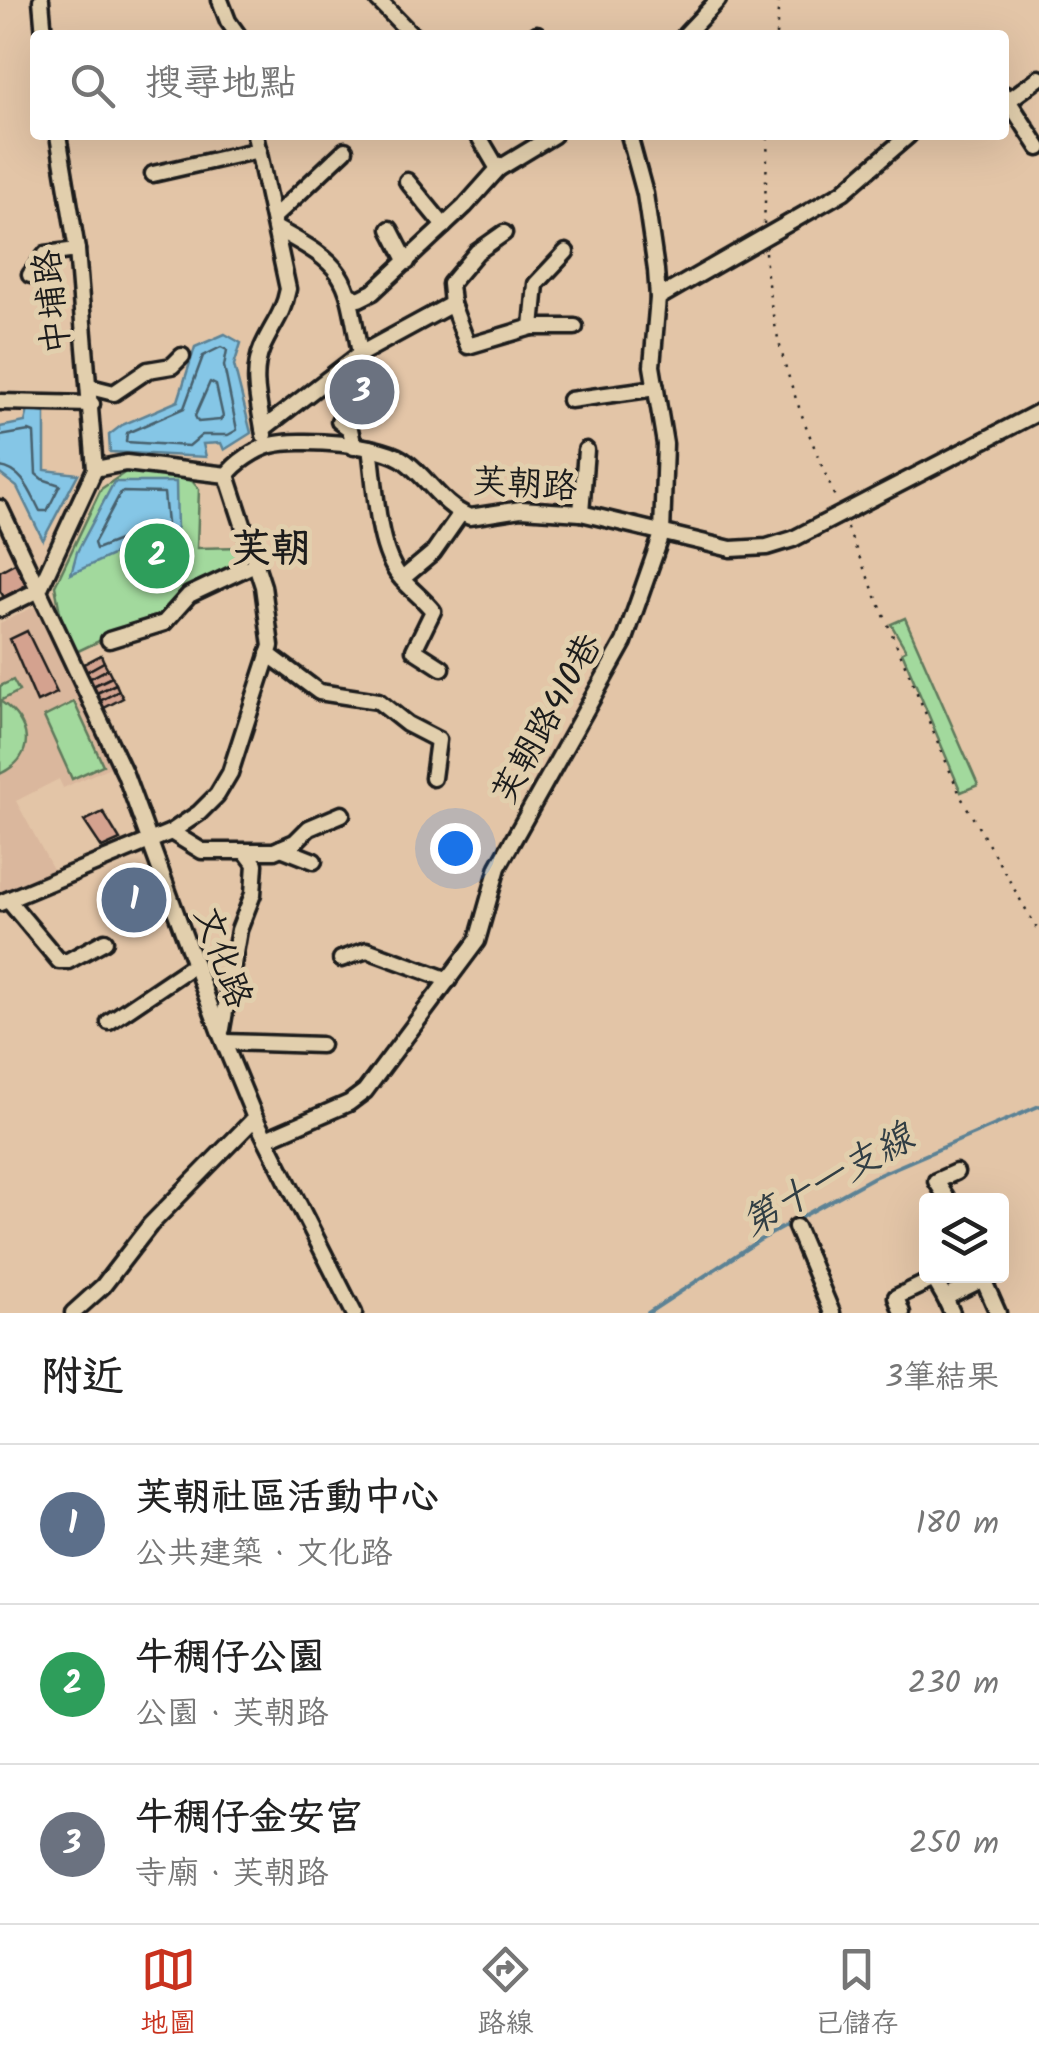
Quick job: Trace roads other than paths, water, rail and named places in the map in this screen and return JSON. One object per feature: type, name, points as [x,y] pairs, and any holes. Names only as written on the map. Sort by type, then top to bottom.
[{"type":"street","points":[[41,0],[44,30]]},
{"type":"street","points":[[220,0],[235,30]]},
{"type":"street","points":[[378,0],[404,30]]},
{"type":"street","points":[[691,30],[718,0]]},
{"type":"street","points":[[1009,95],[1039,78]]},
{"type":"street","points":[[1009,101],[1037,140]]},
{"type":"street","name":"中埔路","points":[[59,140],[78,250],[95,469]]},
{"type":"street","points":[[153,174],[259,140],[288,289],[284,312],[262,348],[254,373],[266,446],[226,475]]},
{"type":"street","points":[[481,140],[498,169]]},
{"type":"street","points":[[349,295],[359,299],[373,292],[498,169],[546,140]]},
{"type":"street","name":"芙朝路410巷","points":[[266,1140],[365,1092],[449,980],[477,941],[498,868],[624,642],[662,534],[665,444],[652,348],[658,298],[645,194],[629,140]]},
{"type":"street","points":[[658,298],[843,192],[903,140]]},
{"type":"street","points":[[276,223],[345,150]]},
{"type":"street","points":[[406,181],[444,226]]},
{"type":"street","points":[[276,223],[322,254],[338,271],[349,295],[360,354]]},
{"type":"street","points":[[390,228],[407,262]]},
{"type":"street","points":[[504,232],[477,252],[450,284],[452,304],[468,346],[532,327],[575,327]]},
{"type":"street","points":[[30,275],[46,254],[78,250]]},
{"type":"street","points":[[532,327],[536,284],[566,252]]},
{"type":"street","points":[[263,429],[360,354],[452,304]]},
{"type":"street","points":[[90,388],[114,393],[148,370],[172,366],[182,356]]},
{"type":"street","points":[[570,400],[656,388]]},
{"type":"street","name":"中埔路","points":[[0,402],[92,404]]},
{"type":"street","name":"芙朝路","points":[[266,446],[287,442],[370,448],[407,462],[442,499],[470,517],[521,509],[581,514],[746,550],[794,539],[1039,412]]},
{"type":"street","points":[[339,421],[350,429],[354,447]]},
{"type":"street","points":[[370,448],[381,540],[402,580],[434,611],[414,650],[442,668]]},
{"type":"street","points":[[581,514],[586,450]]},
{"type":"street","points":[[0,609],[38,590],[95,469],[126,463],[226,475]]},
{"type":"street","points":[[105,941],[68,961],[58,961],[4,901],[171,832],[218,795],[230,773],[271,646],[269,614],[256,564],[226,475]]},
{"type":"street","name":"文化路","points":[[0,508],[125,774],[255,1118],[354,1313]]},
{"type":"street","points":[[402,580],[433,553],[461,513]]},
{"type":"street","points":[[108,640],[164,623],[189,595],[256,564]]},
{"type":"street","points":[[268,654],[319,692],[378,701],[407,724],[438,740],[433,778]]},
{"type":"street","points":[[171,832],[202,851],[246,852],[281,848],[309,828],[342,814]]},
{"type":"street","points":[[281,848],[314,862]]},
{"type":"street","points":[[246,852],[255,864],[253,894],[240,930],[222,1038],[321,1045]]},
{"type":"street","points":[[341,959],[368,950],[449,980]]},
{"type":"street","points":[[110,1022],[196,964]]},
{"type":"street","points":[[73,1313],[104,1286],[150,1225],[255,1118]]},
{"type":"street","points":[[944,1193],[936,1181],[956,1172]]},
{"type":"street","points":[[796,1227],[832,1313]]},
{"type":"street","points":[[902,1313],[896,1298],[934,1279],[952,1313]]},
{"type":"street","points":[[945,1298],[972,1283]]},
{"type":"street","points":[[986,1283],[998,1313]]},
{"type":"water","points":[[225,334],[241,343],[234,365],[251,433],[224,450],[221,443],[203,444],[206,457],[110,452],[109,435],[122,425],[178,401],[195,347]]},
{"type":"water","points":[[28,410],[45,413],[45,470],[78,474],[43,540],[17,487],[0,474],[0,427],[25,422]]},
{"type":"water","points":[[114,482],[176,482],[177,531],[156,544],[125,549],[71,574],[77,552]]},
{"type":"waterway","name":"第十一支線","points":[[648,1313],[758,1241],[874,1177],[1039,1106]]},
{"type":"place","name":"牛稠仔金安宮","points":[[362,392]]},
{"type":"place","name":"牛稠仔公園","points":[[157,556]]},
{"type":"place","name":"芙朝社區活動中心","points":[[134,900]]},
{"type":"district","name":"芙朝","points":[[271,547]]}]
